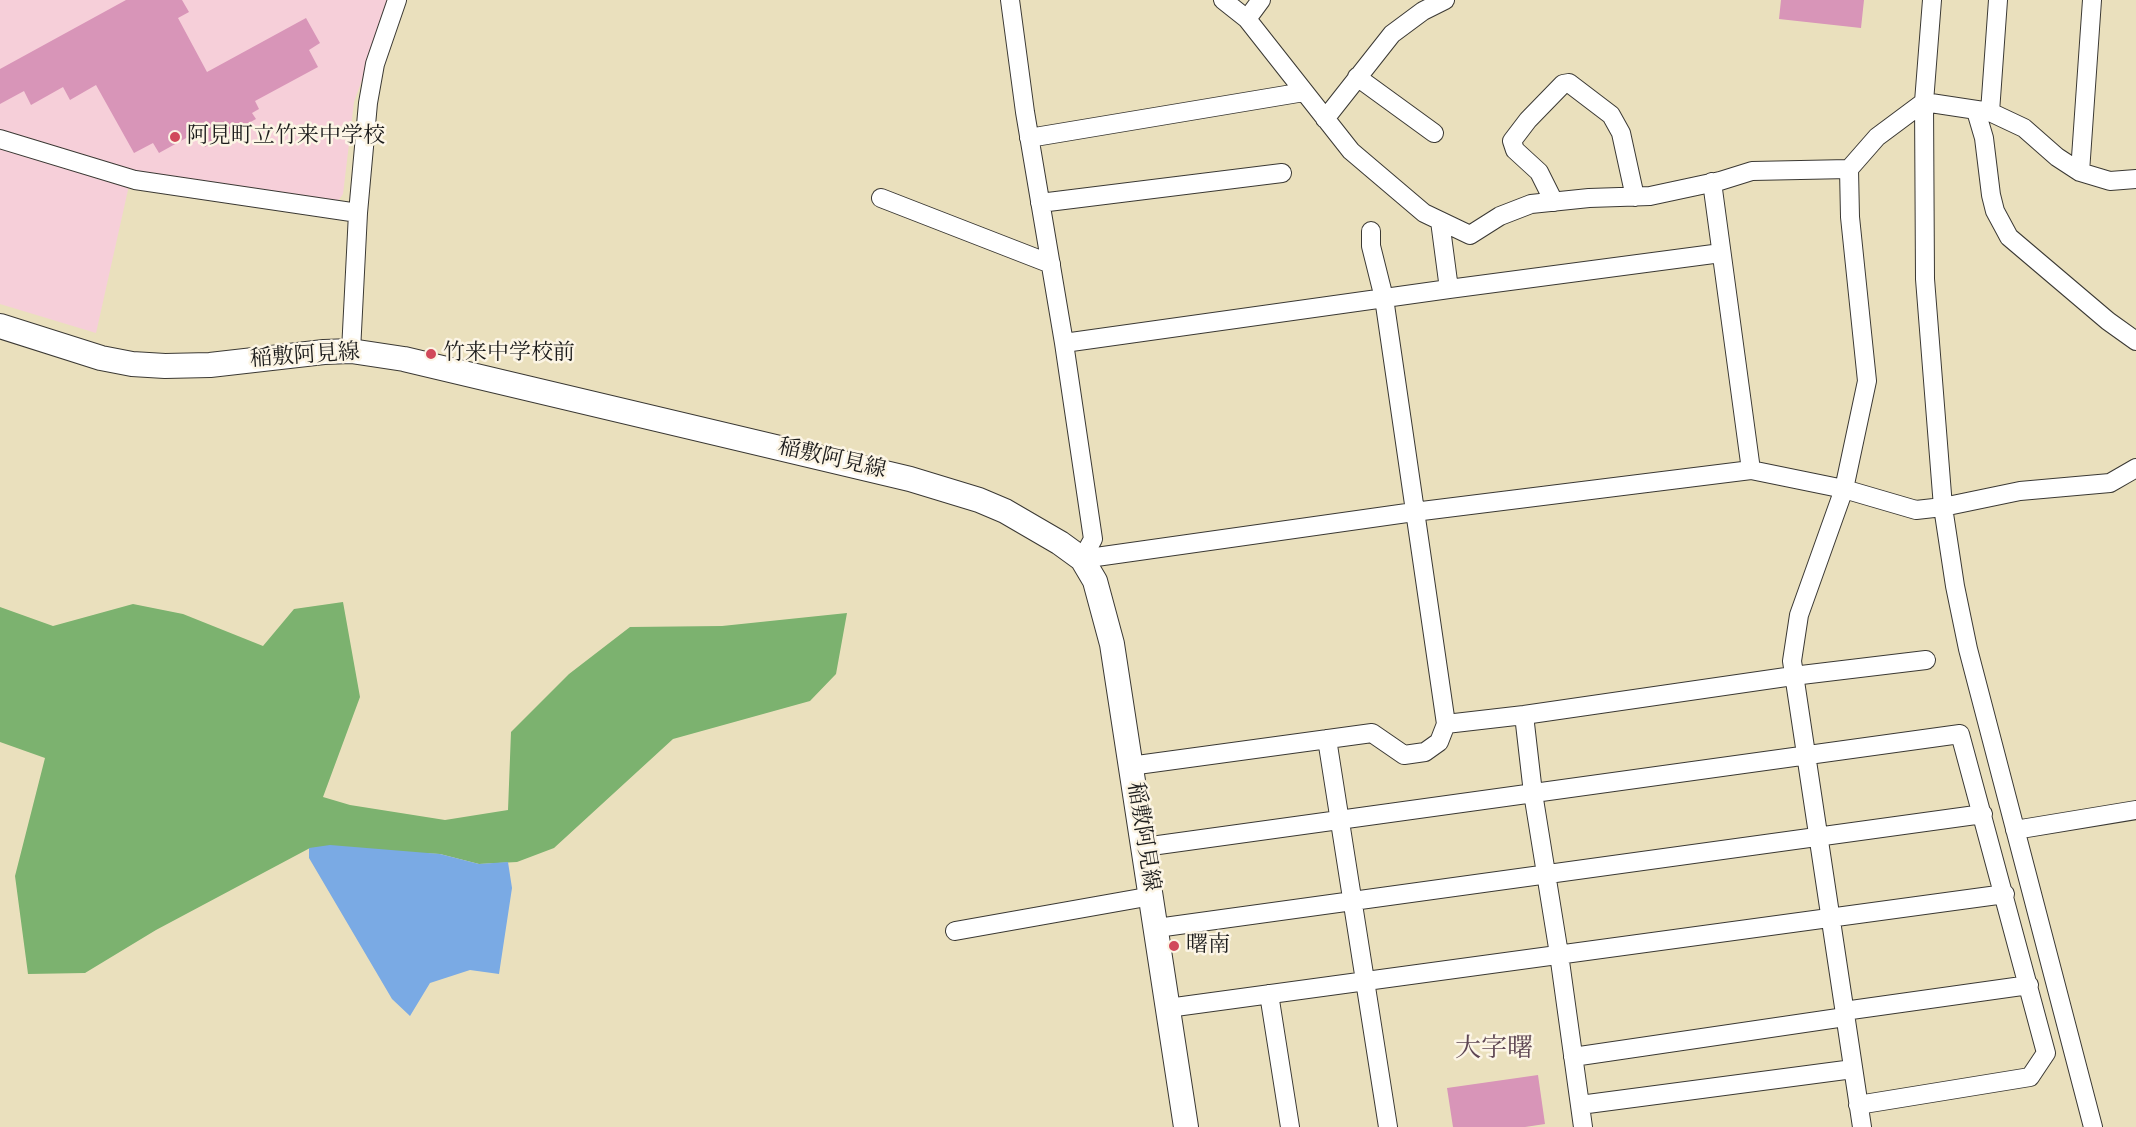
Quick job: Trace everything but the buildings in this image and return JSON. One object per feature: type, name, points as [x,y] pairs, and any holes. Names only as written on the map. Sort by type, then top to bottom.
[{"type":"main road","name":"稲敷阿見線","points":[[0,326],[101,358],[132,364],[210,365],[351,351],[415,362],[910,478],[979,500],[1005,511],[1060,543],[1082,559],[1095,581],[1105,610],[1152,896],[1186,1127]]},
{"type":"street","points":[[351,351],[358,213],[372,83],[375,64],[397,0]]},
{"type":"street","points":[[1010,0],[1029,138],[1064,343],[1093,539],[1082,559]]},
{"type":"street","points":[[1223,0],[1247,20],[1351,151],[1424,213],[1470,235],[1500,216],[1531,204],[1589,198],[1650,196],[1752,171],[1849,169]]},
{"type":"street","points":[[1247,20],[1261,0]]},
{"type":"street","points":[[1325,119],[1392,34],[1423,11],[1445,0]]},
{"type":"street","points":[[1932,0],[1924,102],[1925,279],[1943,507],[1968,650],[2093,1127]]},
{"type":"street","points":[[1998,0],[1983,112],[1984,138],[1995,211],[2009,237],[2108,321],[2136,341]]},
{"type":"street","points":[[2080,172],[2092,0]]},
{"type":"street","points":[[1357,77],[1434,133]]},
{"type":"street","points":[[1554,202],[1539,172],[1515,150],[1512,141],[1528,120],[1563,84],[1569,83],[1611,115],[1621,133],[1635,197]]},
{"type":"street","points":[[1029,138],[1304,92]]},
{"type":"street","points":[[1862,1127],[1792,661],[1799,615],[1844,489],[1867,381],[1850,217],[1849,169],[1877,137],[1924,102],[1983,112],[2024,128],[2057,157],[2080,172],[2110,181],[2136,179]]},
{"type":"street","points":[[0,140],[135,180],[358,213]]},
{"type":"street","points":[[1040,203],[1282,173]]},
{"type":"street","points":[[1712,182],[1751,470]]},
{"type":"street","points":[[881,198],[1051,264]]},
{"type":"street","points":[[1440,221],[1449,289]]},
{"type":"street","points":[[1130,766],[1372,733],[1404,755],[1425,752],[1439,742],[1446,724],[1384,298],[1371,246],[1371,231]]},
{"type":"street","points":[[1064,343],[1720,253]]},
{"type":"street","points":[[1082,559],[1414,512],[1751,470],[1844,489],[1916,510],[1943,507],[2020,491],[2110,483],[2136,468]]},
{"type":"street","points":[[1446,724],[1926,660]]},
{"type":"street","points":[[1524,715],[1533,793],[1559,954],[1583,1127]]},
{"type":"street","points":[[1143,847],[1960,734],[2005,894],[2046,1053],[2030,1077],[1858,1105]]},
{"type":"street","points":[[1327,739],[1388,1127]]},
{"type":"street","points":[[2015,830],[2136,810]]},
{"type":"street","points":[[1156,928],[1983,814]]},
{"type":"street","points":[[1168,1008],[2005,894]]},
{"type":"street","points":[[955,931],[1152,896]]},
{"type":"street","points":[[1573,1057],[2029,985]]},
{"type":"street","points":[[1269,994],[1290,1127]]},
{"type":"street","points":[[1580,1105],[1853,1069]]},
{"type":"shaded area","name":"阿見町立竹来中学校","points":[[0,0],[391,0],[354,102],[343,194],[336,204],[132,172],[96,333],[0,304]]},
{"type":"green space","points":[[343,602],[360,697],[323,797],[350,805],[445,820],[508,810],[511,732],[569,674],[630,627],[722,626],[847,613],[836,674],[810,701],[673,739],[554,848],[517,862],[479,864],[440,854],[310,848],[156,930],[85,973],[28,974],[15,876],[45,758],[0,742],[0,607],[53,626],[133,604],[183,614],[263,646],[294,609]]},
{"type":"water","points":[[330,845],[440,854],[479,864],[508,862],[512,888],[499,974],[470,970],[430,983],[410,1016],[392,999],[309,858],[309,848]]},
{"type":"place","name":"阿見町立竹来中学校","points":[[175,137]]},
{"type":"place","name":"竹来中学校前","points":[[431,354]]},
{"type":"place","name":"曙南","points":[[1174,946]]},
{"type":"district","name":"大字曙","points":[[1494,1050]]}]
